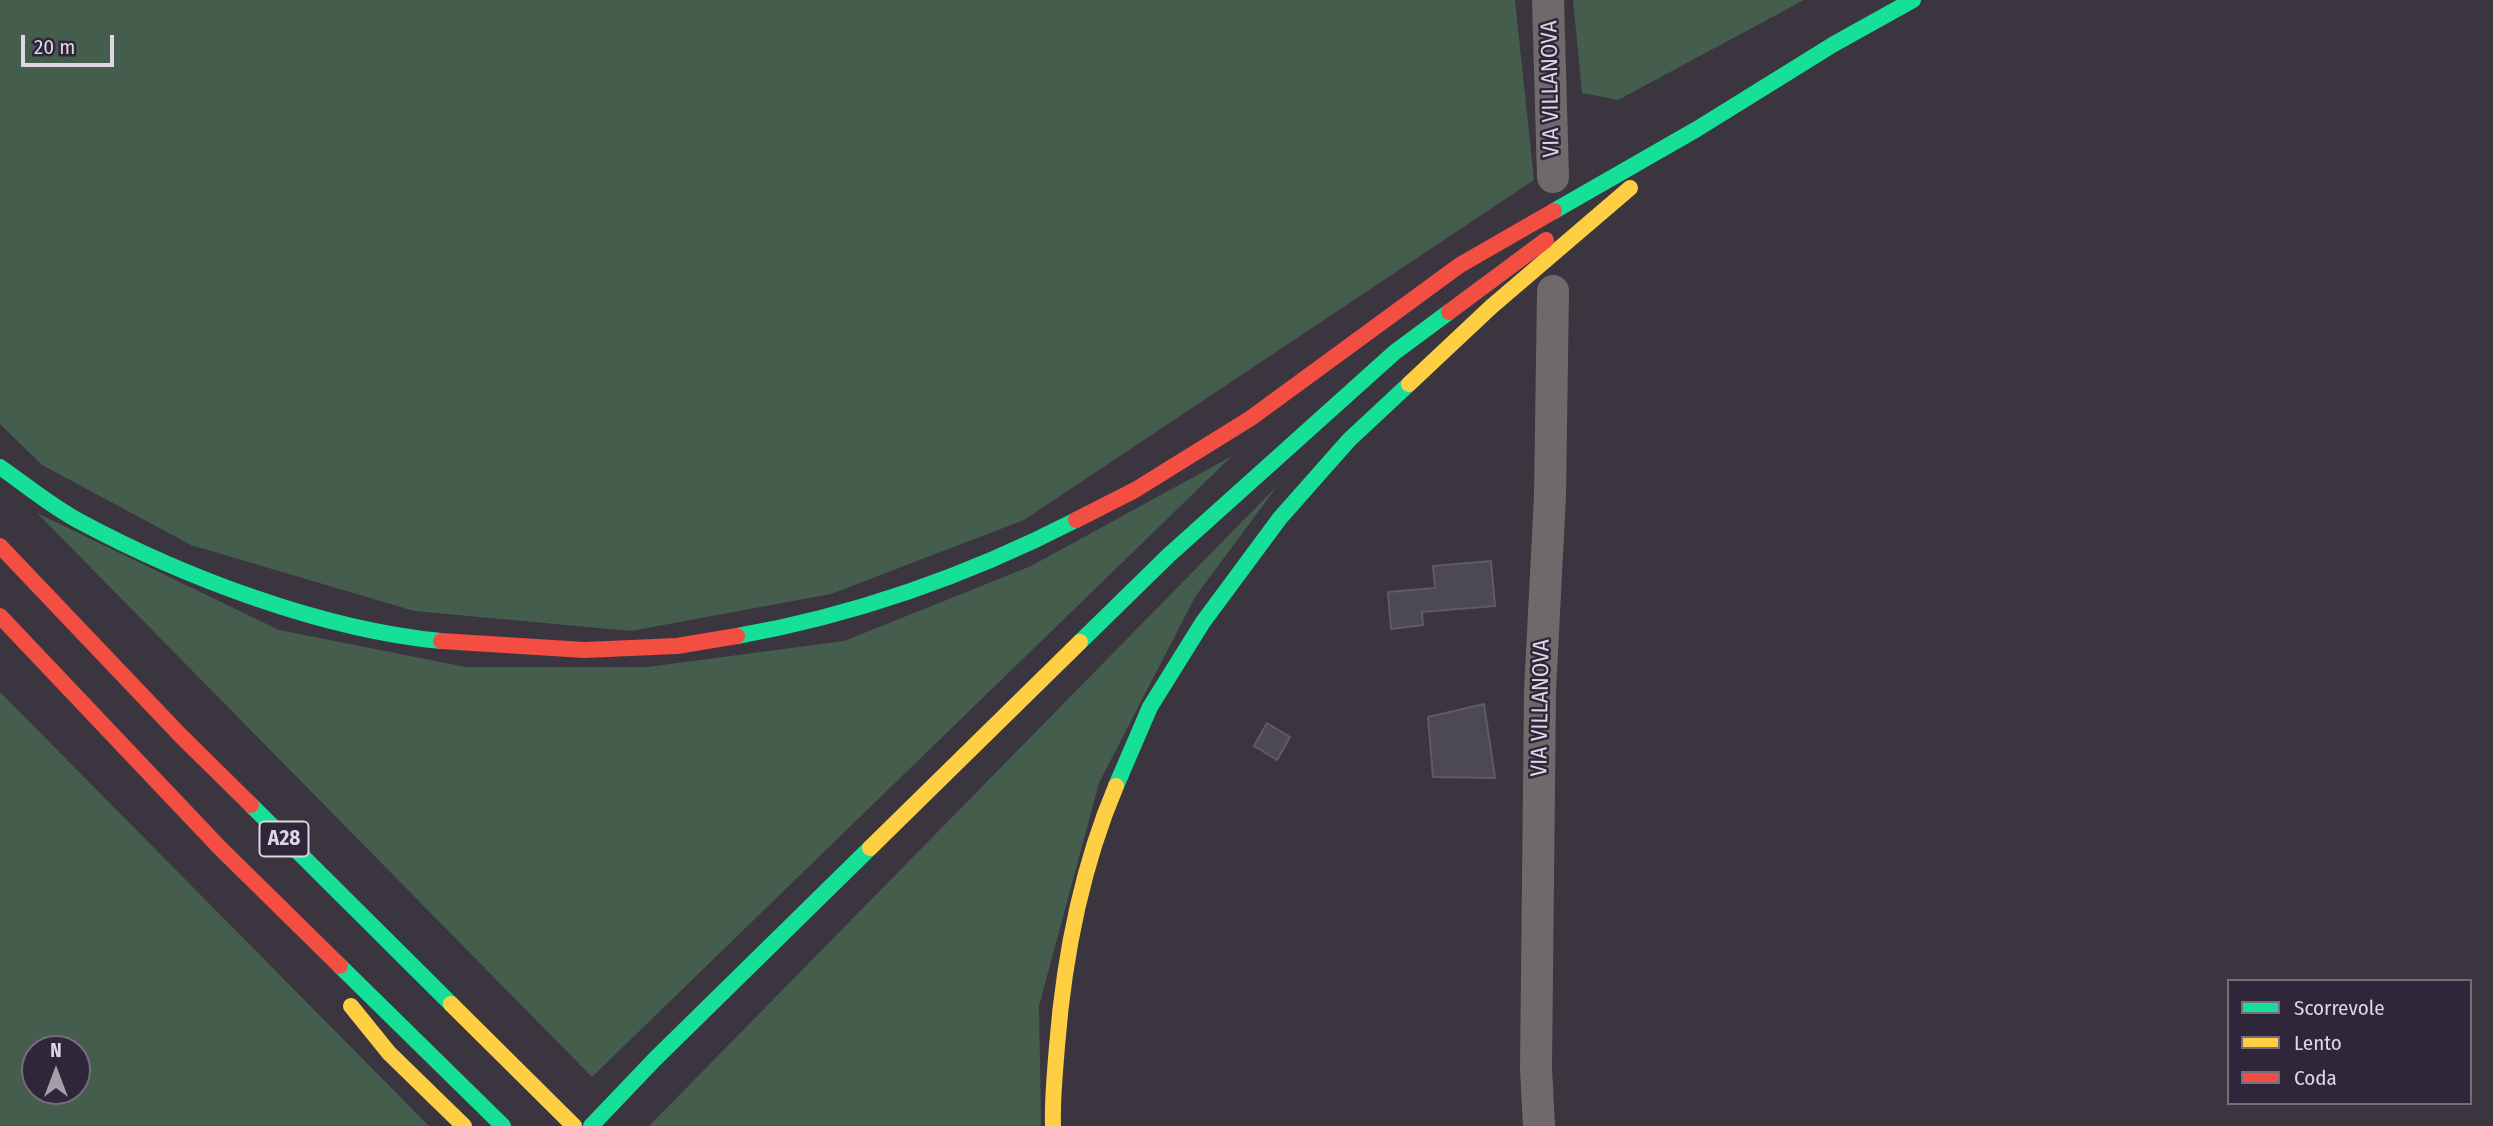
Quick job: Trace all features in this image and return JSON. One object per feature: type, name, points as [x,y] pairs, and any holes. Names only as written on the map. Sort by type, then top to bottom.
[{"type":"highway","points":[[0,467],[77,520],[183,571],[289,608],[397,636],[491,646],[584,650],[677,646],[774,629],[848,612],[958,575],[1057,530],[1135,490],[1251,418],[1460,265],[1697,129],[1834,44],[1913,0]]},
{"type":"highway","points":[[591,1126],[655,1059],[1170,555],[1395,352],[1697,129]]},
{"type":"highway","points":[[1053,1126],[1060,1005],[1077,901],[1111,798],[1150,707],[1203,622],[1280,518],[1349,440],[1491,307],[1697,129]]},
{"type":"highway","name":"A28","points":[[0,546],[180,735],[574,1126]]},
{"type":"highway","name":"A28","points":[[0,616],[220,848],[503,1126]]},
{"type":"highway","points":[[220,848],[322,971]]},
{"type":"highway","points":[[339,992],[389,1053],[464,1126]]},
{"type":"street","name":"VIA VILLANOVA","points":[[1548,0],[1553,177]]},
{"type":"street","name":"VIA VILLANOVA","points":[[1539,1126],[1536,1054],[1540,691],[1550,496],[1553,291]]},
{"type":"green space","points":[[0,0],[1515,0],[1534,180],[1024,520],[831,594],[631,631],[414,611],[191,545],[42,465],[0,424]]},
{"type":"green space","points":[[1573,0],[1804,0],[1618,100],[1582,93]]},
{"type":"green space","points":[[1232,456],[592,1077],[37,513],[279,630],[466,667],[647,667],[844,641],[1031,566]]},
{"type":"green space","points":[[1278,485],[1195,597],[1099,783],[1039,1006],[1041,1126],[649,1126]]},
{"type":"green space","points":[[0,692],[429,1126],[0,1126]]},
{"type":"building","points":[[1491,561],[1495,606],[1422,612],[1423,625],[1391,629],[1388,592],[1435,588],[1433,566]]},
{"type":"building","points":[[1484,704],[1495,778],[1433,777],[1428,717]]},
{"type":"building","points":[[1267,723],[1290,737],[1277,760],[1254,746]]},
{"type":"traffic: fast","points":[[1554,211],[1913,0]]},
{"type":"traffic: fast","points":[[1080,642],[1169,555],[1395,352],[1449,312]]},
{"type":"traffic: fast","points":[[1116,786],[1150,707],[1203,622],[1280,518],[1349,440],[1409,384]]},
{"type":"traffic: fast","points":[[0,467],[79,521],[208,581],[302,613],[396,635],[441,641]]},
{"type":"traffic: fast","points":[[737,636],[825,617],[911,591],[995,558],[1076,520]]},
{"type":"traffic: fast","points":[[251,805],[451,1004]]},
{"type":"traffic: fast","points":[[591,1126],[655,1059],[870,848]]},
{"type":"traffic: fast","points":[[340,966],[503,1126]]},
{"type":"traffic: slow","points":[[1409,384],[1491,307],[1630,188]]},
{"type":"traffic: slow","points":[[870,848],[1080,642]]},
{"type":"traffic: slow","points":[[1053,1126],[1053,1096],[1064,979],[1076,914],[1093,849],[1116,786]]},
{"type":"traffic: slow","points":[[451,1004],[574,1126]]},
{"type":"traffic: slow","points":[[351,1006],[389,1053],[464,1126]]},
{"type":"traffic: jam","points":[[1076,520],[1135,490],[1251,418],[1460,265],[1554,211]]},
{"type":"traffic: jam","points":[[1449,312],[1546,240]]},
{"type":"traffic: jam","points":[[0,546],[180,735],[251,805]]},
{"type":"traffic: jam","points":[[0,616],[220,848],[340,966]]},
{"type":"traffic: jam","points":[[441,641],[584,650],[677,646],[737,636]]}]
